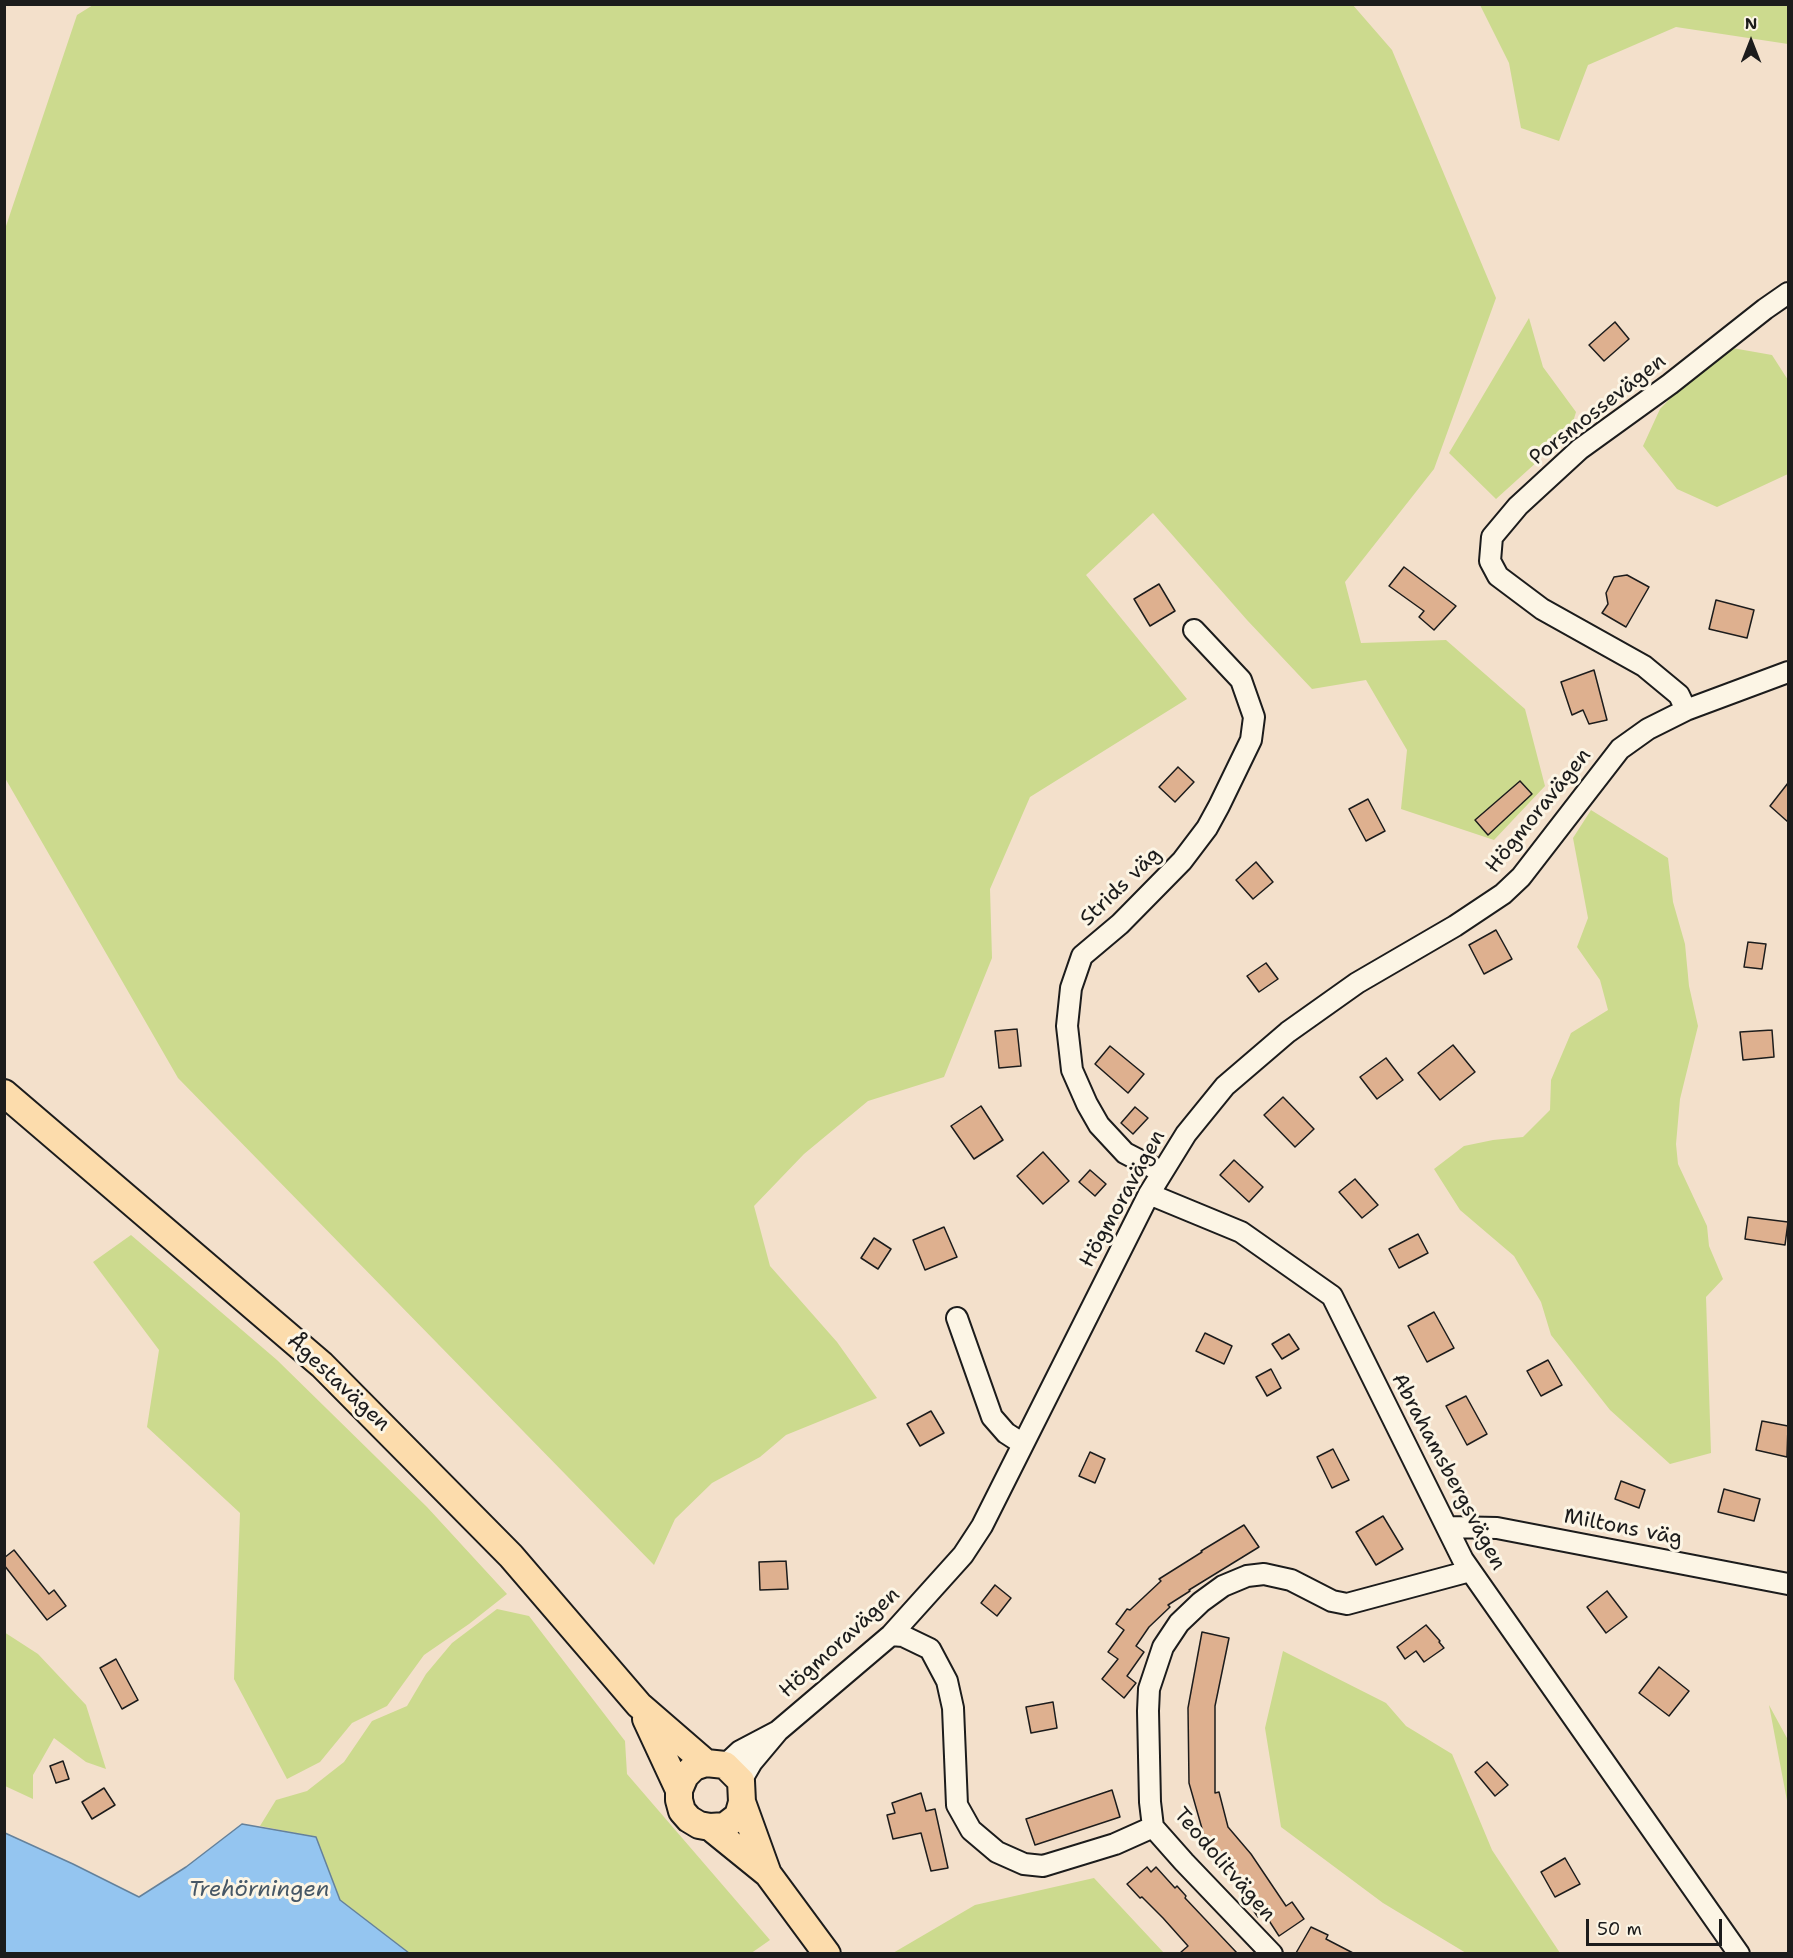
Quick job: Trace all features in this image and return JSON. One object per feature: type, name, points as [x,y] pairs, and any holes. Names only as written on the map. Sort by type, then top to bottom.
[{"type":"main road","name":"Ågestavägen","points":[[4,1093],[322,1365],[511,1556],[639,1705],[728,1778],[768,1874],[827,1953]]},
{"type":"main road","name":"Ågestavägen","points":[[639,1705],[679,1790],[682,1811],[689,1820],[710,1827],[768,1874]]},
{"type":"main road","points":[[679,1790],[685,1776],[694,1767],[728,1778],[738,1816],[725,1826],[710,1827]]},
{"type":"street","name":"Porsmossevägen","points":[[1686,710],[1679,695],[1644,666],[1542,609],[1498,576],[1490,561],[1492,537],[1518,506],[1580,449],[1670,384],[1788,293]]},
{"type":"street","name":"Strids väg","points":[[1162,1172],[1125,1153],[1099,1125],[1072,1070],[1067,1026],[1071,988],[1082,956],[1120,924],[1182,861],[1207,828],[1251,740],[1254,717],[1241,680],[1194,630]]},
{"type":"street","name":"Högmoravägen","points":[[728,1778],[752,1762],[778,1731],[891,1635],[963,1555],[982,1526],[1032,1430],[1149,1194],[1186,1134],[1225,1086],[1288,1032],[1357,983],[1455,926],[1503,894],[1521,877],[1620,749],[1648,729],[1686,710],[1788,672]]},
{"type":"street","name":"Abrahamsbergsvägen","points":[[1149,1194],[1241,1232],[1332,1296],[1463,1560],[1739,1953]]},
{"type":"street","points":[[957,1318],[992,1417],[1006,1433],[1023,1444]]},
{"type":"street","name":"Miltons väg","points":[[1448,1527],[1497,1528],[1788,1584]]},
{"type":"street","name":"Teodolitvägen","points":[[1272,1953],[1153,1827],[1150,1802],[1149,1689],[1162,1647],[1179,1623],[1201,1602],[1223,1586],[1247,1576],[1264,1574],[1291,1581],[1332,1601],[1347,1604],[1470,1571]]},
{"type":"street","points":[[891,1635],[903,1636],[930,1649],[947,1681],[953,1708],[957,1805],[971,1830],[997,1852],[1024,1864],[1043,1866],[1115,1844],[1153,1827]]},
{"type":"green space","points":[[1352,4],[1392,50],[1496,298],[1434,469],[1345,582],[1361,643],[1446,640],[1525,709],[1545,786],[1494,840],[1401,809],[1407,750],[1366,680],[1312,689],[1247,620],[1153,513],[1086,575],[1187,699],[1030,797],[990,889],[992,958],[944,1077],[868,1101],[804,1154],[754,1206],[770,1266],[837,1342],[877,1398],[786,1435],[760,1457],[712,1483],[675,1519],[654,1565],[178,1078],[5,778],[5,229],[77,15],[93,5]]},
{"type":"green space","points":[[1480,5],[1788,5],[1788,44],[1676,27],[1588,65],[1559,141],[1521,128],[1509,63]]},
{"type":"green space","points":[[1529,318],[1543,367],[1576,412],[1570,432],[1496,499],[1449,453]]},
{"type":"green space","points":[[1721,346],[1772,355],[1788,380],[1788,474],[1717,507],[1677,489],[1643,446],[1660,409]]},
{"type":"green space","points":[[1591,810],[1668,858],[1673,902],[1685,944],[1689,986],[1698,1026],[1680,1099],[1676,1144],[1678,1164],[1707,1226],[1709,1246],[1723,1279],[1706,1297],[1711,1453],[1670,1464],[1610,1410],[1551,1335],[1541,1302],[1514,1256],[1460,1210],[1434,1169],[1464,1146],[1523,1137],[1550,1110],[1551,1080],[1571,1033],[1608,1010],[1600,980],[1577,947],[1588,918],[1573,838]]},
{"type":"green space","points":[[131,1235],[277,1360],[427,1507],[507,1594],[424,1655],[387,1706],[352,1723],[320,1762],[287,1779],[234,1679],[240,1513],[147,1427],[159,1350],[93,1262]]},
{"type":"green space","points":[[497,1609],[529,1616],[625,1741],[627,1774],[770,1940],[750,1954],[409,1953],[340,1900],[316,1837],[260,1826],[276,1800],[307,1791],[344,1762],[372,1721],[407,1706],[426,1674],[452,1643]]},
{"type":"green space","points":[[4,1632],[38,1654],[86,1705],[106,1769],[86,1762],[54,1738],[33,1775],[33,1799],[5,1786]]},
{"type":"green space","points":[[1283,1651],[1386,1703],[1406,1726],[1452,1754],[1492,1850],[1560,1953],[1466,1953],[1383,1903],[1281,1827],[1265,1728]]},
{"type":"green space","points":[[1769,1705],[1788,1740],[1788,1806]]},
{"type":"green space","points":[[1094,1878],[1164,1953],[893,1953],[975,1905]]},
{"type":"water","name":"Trehörningen","points":[[242,1824],[316,1837],[340,1900],[409,1953],[5,1953],[5,1833],[139,1897],[186,1867]]},
{"type":"building","points":[[1615,322],[1629,339],[1604,361],[1589,345]]},
{"type":"building","points":[[1404,567],[1456,606],[1434,630],[1419,617],[1424,611],[1389,586]]},
{"type":"building","points":[[1627,575],[1649,587],[1626,627],[1602,613],[1608,604],[1606,593],[1614,577]]},
{"type":"building","points":[[1159,584],[1175,611],[1150,626],[1134,599]]},
{"type":"building","points":[[1716,600],[1754,610],[1747,638],[1709,629]]},
{"type":"building","points":[[1594,670],[1607,720],[1589,724],[1583,710],[1572,715],[1561,682]]},
{"type":"building","points":[[1178,767],[1194,782],[1175,802],[1159,787]]},
{"type":"building","points":[[1520,781],[1532,794],[1488,835],[1475,820]]},
{"type":"building","points":[[1788,783],[1788,822],[1770,806]]},
{"type":"building","points":[[1368,799],[1385,831],[1366,841],[1349,809]]},
{"type":"building","points":[[1256,862],[1273,882],[1253,899],[1236,880]]},
{"type":"building","points":[[1496,930],[1512,959],[1484,974],[1469,945]]},
{"type":"building","points":[[1748,942],[1766,944],[1762,969],[1744,967]]},
{"type":"building","points":[[1266,963],[1278,979],[1259,992],[1247,976]]},
{"type":"building","points":[[1017,1029],[1021,1066],[999,1068],[995,1031]]},
{"type":"building","points":[[1772,1030],[1774,1057],[1743,1060],[1740,1032]]},
{"type":"building","points":[[1453,1045],[1475,1072],[1440,1100],[1418,1073]]},
{"type":"building","points":[[1110,1046],[1144,1074],[1128,1093],[1095,1064]]},
{"type":"building","points":[[1386,1058],[1403,1080],[1377,1099],[1360,1077]]},
{"type":"building","points":[[1283,1097],[1314,1129],[1295,1147],[1264,1115]]},
{"type":"building","points":[[981,1106],[1003,1140],[974,1159],[951,1126]]},
{"type":"building","points":[[1135,1107],[1148,1118],[1133,1134],[1121,1123]]},
{"type":"building","points":[[1043,1152],[1069,1181],[1043,1204],[1017,1176]]},
{"type":"building","points":[[1234,1160],[1263,1187],[1249,1202],[1220,1175]]},
{"type":"building","points":[[1090,1170],[1106,1184],[1095,1196],[1079,1182]]},
{"type":"building","points":[[1355,1179],[1378,1205],[1362,1218],[1339,1192]]},
{"type":"building","points":[[1748,1217],[1788,1222],[1785,1245],[1745,1239]]},
{"type":"building","points":[[944,1227],[957,1257],[925,1270],[913,1240]]},
{"type":"building","points":[[1418,1234],[1428,1253],[1399,1268],[1389,1249]]},
{"type":"building","points":[[874,1238],[891,1249],[878,1269],[861,1258]]},
{"type":"building","points":[[1434,1312],[1454,1348],[1427,1362],[1408,1326]]},
{"type":"building","points":[[1205,1333],[1232,1346],[1224,1364],[1196,1351]]},
{"type":"building","points":[[1289,1334],[1299,1349],[1282,1359],[1272,1344]]},
{"type":"building","points":[[1548,1360],[1562,1385],[1541,1396],[1527,1371]]},
{"type":"building","points":[[1271,1369],[1281,1388],[1267,1396],[1256,1377]]},
{"type":"building","points":[[1466,1396],[1487,1434],[1467,1445],[1446,1406]]},
{"type":"building","points":[[931,1411],[944,1433],[920,1446],[907,1424]]},
{"type":"building","points":[[1762,1421],[1788,1426],[1787,1457],[1756,1450]]},
{"type":"building","points":[[1333,1449],[1349,1480],[1332,1488],[1317,1457]]},
{"type":"building","points":[[1090,1452],[1105,1459],[1095,1483],[1079,1476]]},
{"type":"building","points":[[1621,1481],[1645,1490],[1639,1508],[1615,1499]]},
{"type":"building","points":[[1724,1489],[1760,1499],[1754,1521],[1718,1512]]},
{"type":"building","points":[[1383,1516],[1403,1549],[1376,1565],[1356,1532]]},
{"type":"building","points":[[1244,1525],[1259,1547],[1168,1605],[1170,1607],[1149,1627],[1136,1646],[1144,1652],[1127,1676],[1136,1683],[1124,1698],[1102,1679],[1118,1659],[1108,1652],[1124,1630],[1116,1624],[1127,1609],[1130,1610],[1161,1581],[1159,1579]]},
{"type":"building","points":[[14,1550],[49,1594],[54,1590],[66,1606],[47,1620],[4,1565],[4,1558]]},
{"type":"building","points":[[786,1561],[788,1589],[760,1590],[759,1562]]},
{"type":"building","points":[[995,1585],[1011,1598],[997,1616],[981,1603]]},
{"type":"building","points":[[1607,1591],[1627,1617],[1606,1633],[1587,1607]]},
{"type":"building","points":[[1426,1625],[1444,1648],[1424,1662],[1416,1651],[1405,1659],[1397,1647]]},
{"type":"building","points":[[1202,1632],[1229,1638],[1215,1706],[1215,1793],[1219,1792],[1228,1827],[1251,1854],[1286,1906],[1292,1902],[1304,1919],[1279,1936],[1264,1913],[1258,1917],[1207,1846],[1189,1783],[1188,1708]]},
{"type":"building","points":[[116,1659],[138,1700],[122,1709],[100,1668]]},
{"type":"building","points":[[1659,1667],[1689,1691],[1669,1716],[1639,1693]]},
{"type":"building","points":[[1053,1702],[1057,1728],[1031,1733],[1026,1707]]},
{"type":"building","points":[[63,1761],[69,1779],[56,1783],[50,1766]]},
{"type":"building","points":[[1487,1762],[1508,1785],[1495,1796],[1475,1772]]},
{"type":"building","points":[[104,1788],[115,1805],[92,1819],[82,1802]]},
{"type":"building","points":[[1112,1790],[1120,1817],[1035,1845],[1026,1819]]},
{"type":"building","points":[[921,1793],[926,1811],[935,1809],[948,1868],[931,1871],[921,1833],[893,1839],[887,1815],[895,1813],[892,1803]]},
{"type":"building","points":[[1565,1858],[1580,1884],[1555,1897],[1541,1872]]},
{"type":"building","points":[[1147,1867],[1151,1872],[1156,1867],[1175,1888],[1177,1886],[1186,1896],[1185,1898],[1237,1953],[1180,1953],[1188,1946],[1163,1918],[1127,1884]]},
{"type":"building","points":[[1311,1927],[1328,1935],[1326,1939],[1353,1953],[1296,1953]]}]
